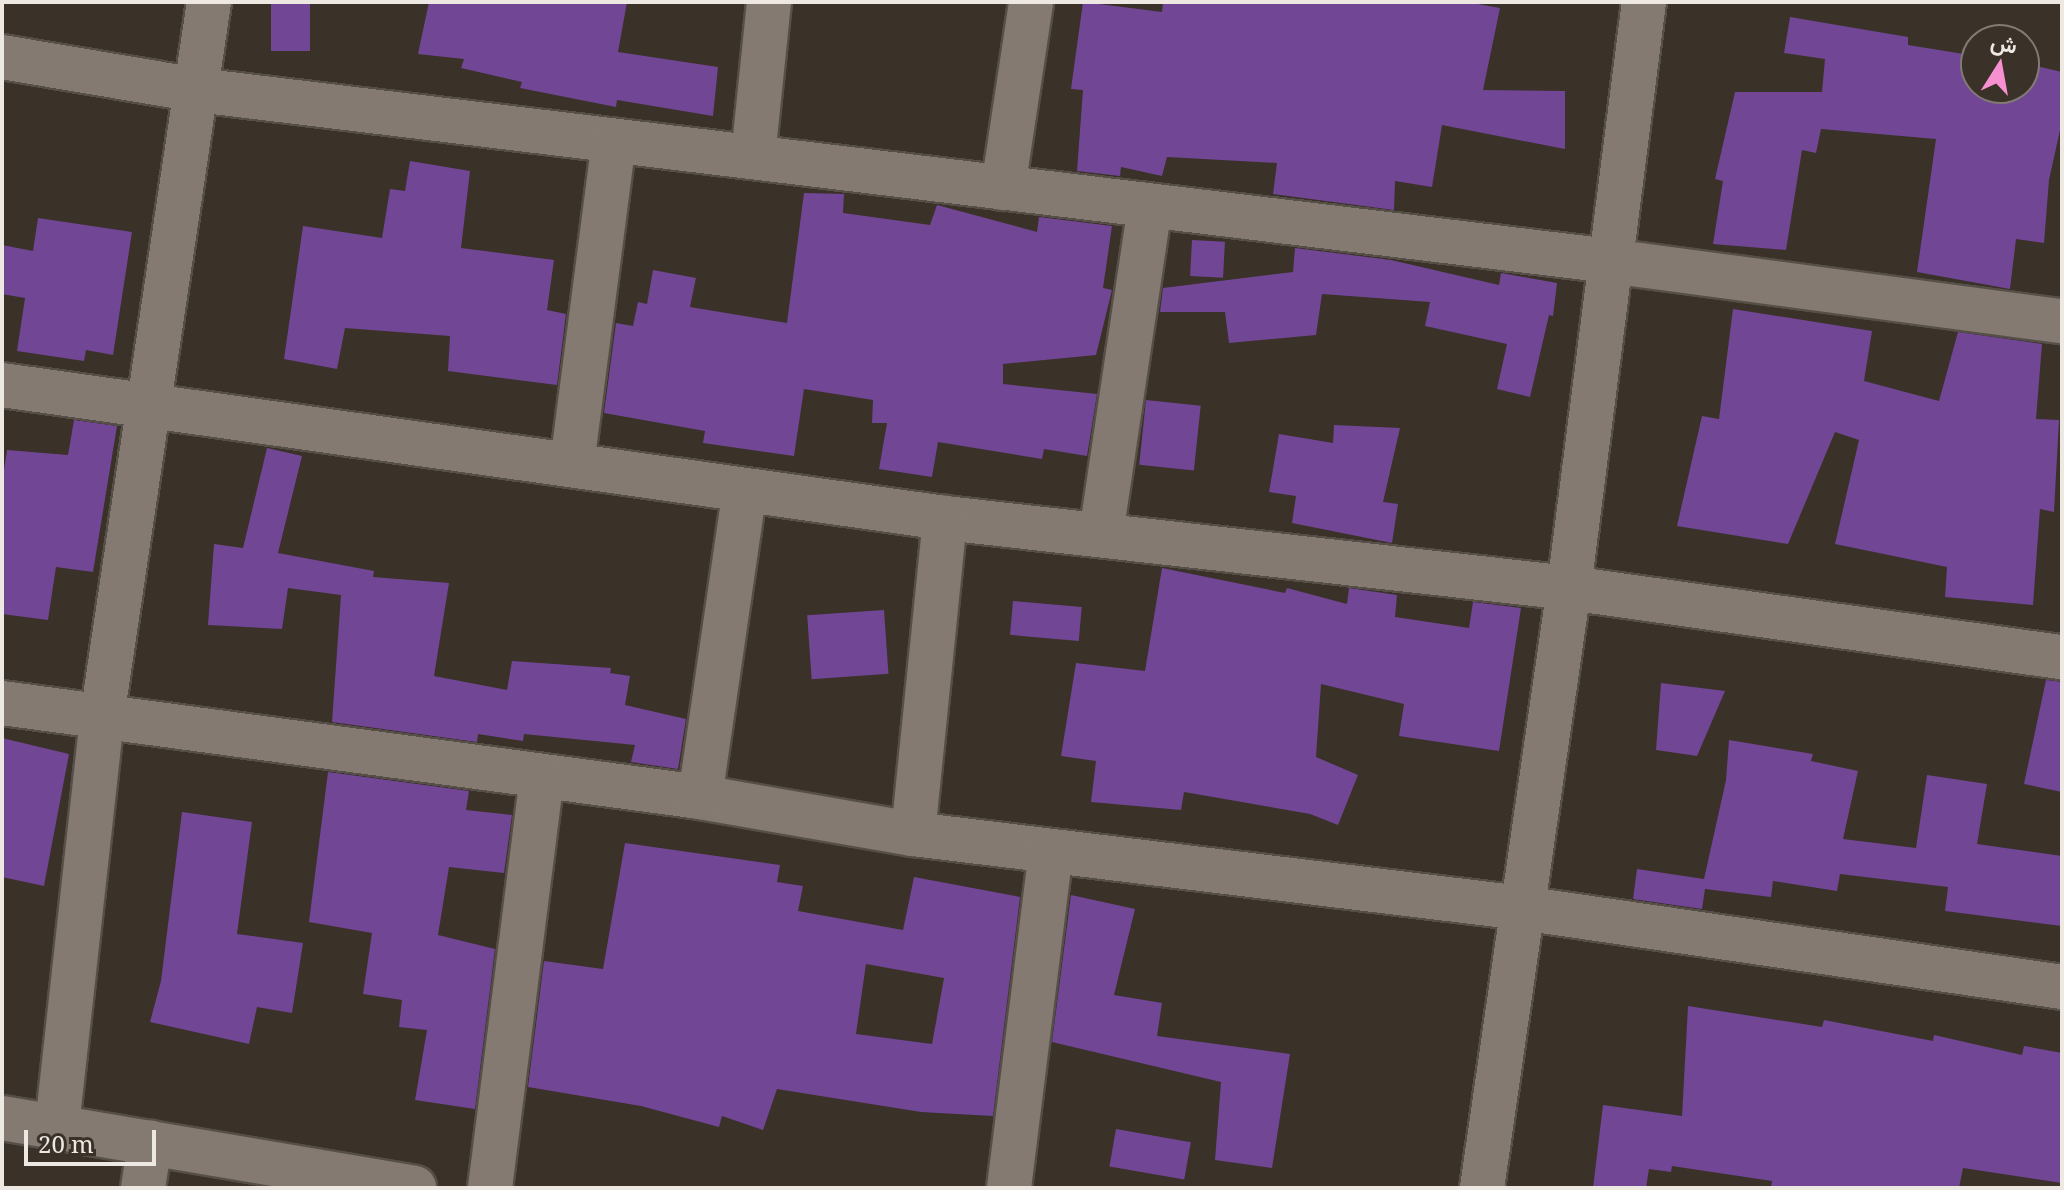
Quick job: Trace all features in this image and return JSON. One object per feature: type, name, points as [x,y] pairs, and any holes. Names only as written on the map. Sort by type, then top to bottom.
[{"type":"street","points":[[57,1126],[102,717],[209,2]]},
{"type":"street","points":[[753,157],[769,2]]},
{"type":"street","points":[[1003,188],[1031,2]]},
{"type":"street","points":[[1482,1188],[1569,588],[1644,2]]},
{"type":"street","points":[[2,57],[197,90],[1150,208],[1610,261],[2062,321]]},
{"type":"street","points":[[572,464],[614,142]]},
{"type":"street","points":[[1101,534],[1150,208]]},
{"type":"street","points":[[2,385],[945,518],[1569,588],[2062,657]]},
{"type":"street","points":[[700,797],[745,490]]},
{"type":"street","points":[[913,834],[945,518]]},
{"type":"street","points":[[2,703],[700,797],[913,834],[1522,908],[2062,987]]},
{"type":"street","points":[[490,1188],[542,776]]},
{"type":"street","points":[[1009,1188],[1051,852]]},
{"type":"street","points":[[2,1118],[414,1188]]},
{"type":"street","points":[[143,1188],[150,1143]]},
{"type":"building","points":[[271,2],[310,2],[310,51],[271,51]]},
{"type":"building","points":[[429,2],[627,2],[618,52],[718,67],[713,116],[617,100],[616,107],[520,88],[522,82],[461,68],[464,59],[418,54]]},
{"type":"building","points":[[1083,2],[1162,12],[1163,2],[1467,2],[1500,8],[1483,90],[1565,91],[1565,149],[1442,125],[1432,187],[1395,181],[1394,210],[1273,194],[1277,163],[1167,157],[1162,176],[1121,167],[1120,176],[1077,171],[1083,90],[1071,89]]},
{"type":"building","points":[[1790,17],[1908,37],[1908,45],[1960,53],[1960,104],[2040,104],[2040,67],[2062,72],[2062,121],[2049,180],[2044,243],[2016,239],[2010,289],[1917,272],[1936,139],[1821,129],[1816,153],[1802,150],[1786,250],[1713,244],[1723,181],[1715,179],[1735,92],[1822,92],[1825,59],[1784,53]]},
{"type":"building","points":[[410,161],[470,171],[461,248],[554,260],[547,310],[566,314],[557,385],[448,371],[450,336],[345,328],[337,369],[284,359],[303,226],[382,238],[390,189],[405,191]]},
{"type":"building","points":[[804,193],[844,194],[843,213],[930,225],[937,205],[1037,232],[1039,217],[1112,226],[1103,288],[1112,290],[1096,355],[1003,364],[1003,384],[1097,394],[1087,456],[1044,449],[1042,459],[938,442],[932,477],[879,469],[887,423],[872,423],[873,400],[804,389],[794,456],[703,443],[705,431],[604,413],[616,323],[633,326],[638,302],[647,304],[653,270],[696,278],[690,307],[787,323]]},
{"type":"building","points":[[38,218],[132,232],[113,355],[86,350],[84,361],[17,351],[25,298],[2,294],[2,245],[33,251]]},
{"type":"building","points":[[1192,240],[1225,242],[1223,278],[1190,276]]},
{"type":"building","points":[[1295,248],[1391,260],[1499,285],[1501,273],[1557,283],[1553,316],[1549,315],[1530,397],[1497,389],[1507,344],[1425,326],[1430,302],[1322,294],[1316,335],[1229,343],[1225,312],[1160,312],[1163,288],[1293,272]]},
{"type":"building","points":[[1733,309],[1872,331],[1864,381],[1939,401],[1958,332],[2042,344],[2036,419],[2059,420],[2054,512],[2040,509],[2033,605],[1945,597],[1947,567],[1835,544],[1859,440],[1835,432],[1788,544],[1677,526],[1702,416],[1719,419]]},
{"type":"building","points":[[1146,400],[1201,406],[1194,470],[1139,465]]},
{"type":"building","points":[[74,420],[117,426],[93,572],[56,567],[48,620],[2,614],[2,484],[7,450],[68,455]]},
{"type":"building","points":[[1334,425],[1400,428],[1383,502],[1398,504],[1392,543],[1292,523],[1296,496],[1269,492],[1279,434],[1333,443]]},
{"type":"building","points":[[267,448],[302,456],[278,553],[374,571],[373,577],[449,583],[434,676],[507,690],[512,661],[611,668],[610,673],[630,676],[625,705],[686,719],[678,769],[631,762],[635,745],[524,734],[523,741],[478,734],[477,742],[332,722],[341,595],[288,588],[282,629],[208,625],[214,544],[243,548]]},
{"type":"building","points":[[1162,568],[1285,593],[1287,588],[1347,604],[1349,588],[1397,595],[1395,617],[1469,628],[1473,602],[1521,608],[1499,751],[1399,736],[1404,704],[1321,684],[1316,757],[1358,775],[1338,825],[1310,814],[1184,792],[1181,810],[1091,802],[1096,761],[1061,756],[1076,663],[1145,671]]},
{"type":"building","points":[[1013,601],[1082,607],[1079,641],[1010,635]]},
{"type":"building","points":[[884,610],[888,674],[812,679],[807,615]]},
{"type":"building","points":[[2046,680],[2062,682],[2062,792],[2024,784]]},
{"type":"building","points":[[1661,683],[1725,691],[1697,756],[1656,750]]},
{"type":"building","points":[[2,738],[69,754],[44,886],[2,877]]},
{"type":"building","points":[[1729,740],[1813,754],[1811,761],[1858,771],[1843,839],[1916,848],[1927,775],[1987,784],[1977,844],[2062,856],[2062,926],[1945,911],[1948,887],[1840,874],[1837,891],[1773,881],[1771,897],[1705,889],[1702,909],[1633,899],[1637,869],[1704,879],[1726,780]]},
{"type":"building","points":[[328,772],[469,791],[466,810],[512,815],[504,873],[449,867],[438,935],[495,949],[475,1109],[415,1100],[427,1030],[399,1027],[402,1000],[363,994],[372,933],[309,922]]},
{"type":"building","points":[[182,812],[252,822],[237,934],[303,943],[292,1013],[257,1007],[249,1044],[150,1022],[161,981]]},
{"type":"building","points":[[625,843],[780,865],[777,882],[803,886],[798,911],[903,930],[914,877],[1020,897],[993,1116],[921,1112],[777,1089],[763,1130],[722,1116],[719,1127],[641,1106],[528,1087],[544,961],[603,969]],"holes":[[[866,964],[944,978],[932,1044],[856,1034]]]},
{"type":"building","points":[[1071,895],[1135,909],[1114,995],[1162,1003],[1157,1036],[1290,1054],[1272,1168],[1215,1160],[1221,1082],[1052,1042]]},
{"type":"building","points":[[1688,1006],[1822,1027],[1824,1020],[1933,1041],[1934,1035],[2022,1055],[2024,1046],[2062,1053],[2062,1183],[1963,1168],[1959,1188],[1771,1188],[1772,1181],[1672,1166],[1671,1172],[1649,1169],[1646,1188],[1593,1188],[1603,1105],[1682,1116]]},
{"type":"building","points":[[1116,1129],[1191,1142],[1184,1180],[1109,1166]]}]
